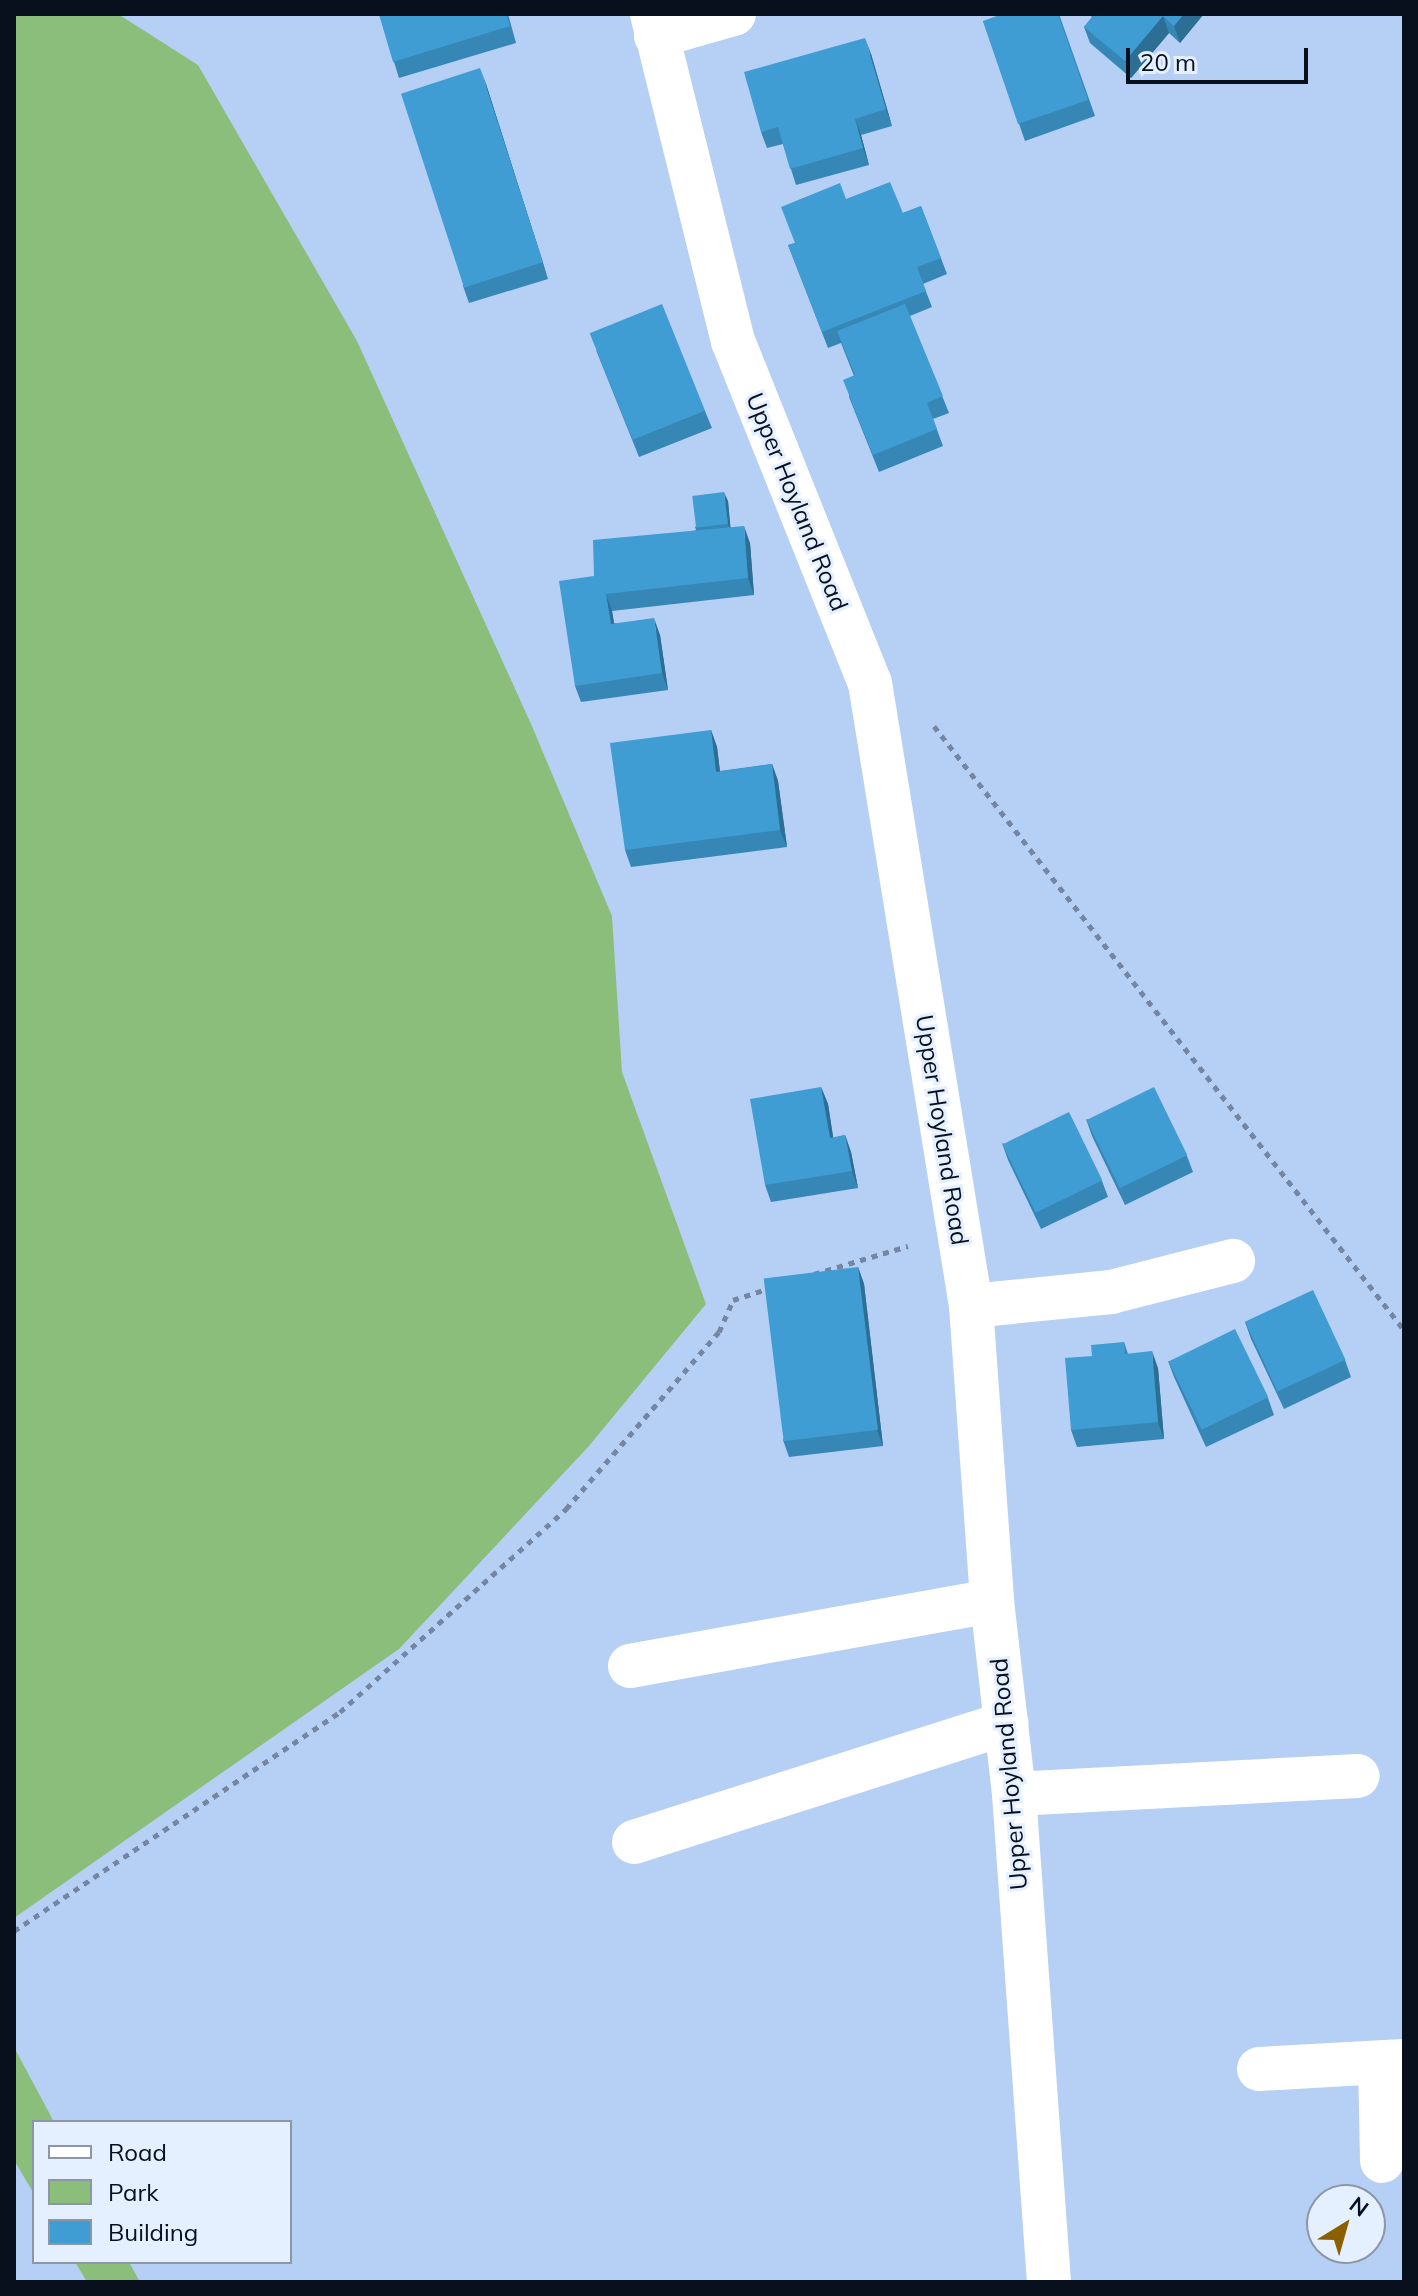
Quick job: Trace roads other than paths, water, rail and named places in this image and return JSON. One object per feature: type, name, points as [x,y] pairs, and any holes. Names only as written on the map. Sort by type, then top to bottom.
[{"type":"street","points":[[654,25],[734,14]]},
{"type":"street","name":"Upper Hoyland Road","points":[[654,25],[733,341],[870,683],[971,1306],[992,1601],[1014,1794],[1049,2282]]},
{"type":"street","points":[[971,1306],[1111,1292],[1233,1261]]},
{"type":"street","points":[[630,1666],[992,1601]]},
{"type":"street","points":[[634,1842],[1006,1723]]},
{"type":"street","points":[[1014,1794],[1358,1776]]},
{"type":"street","points":[[1259,2069],[1392,2062],[1382,2161]]}]
